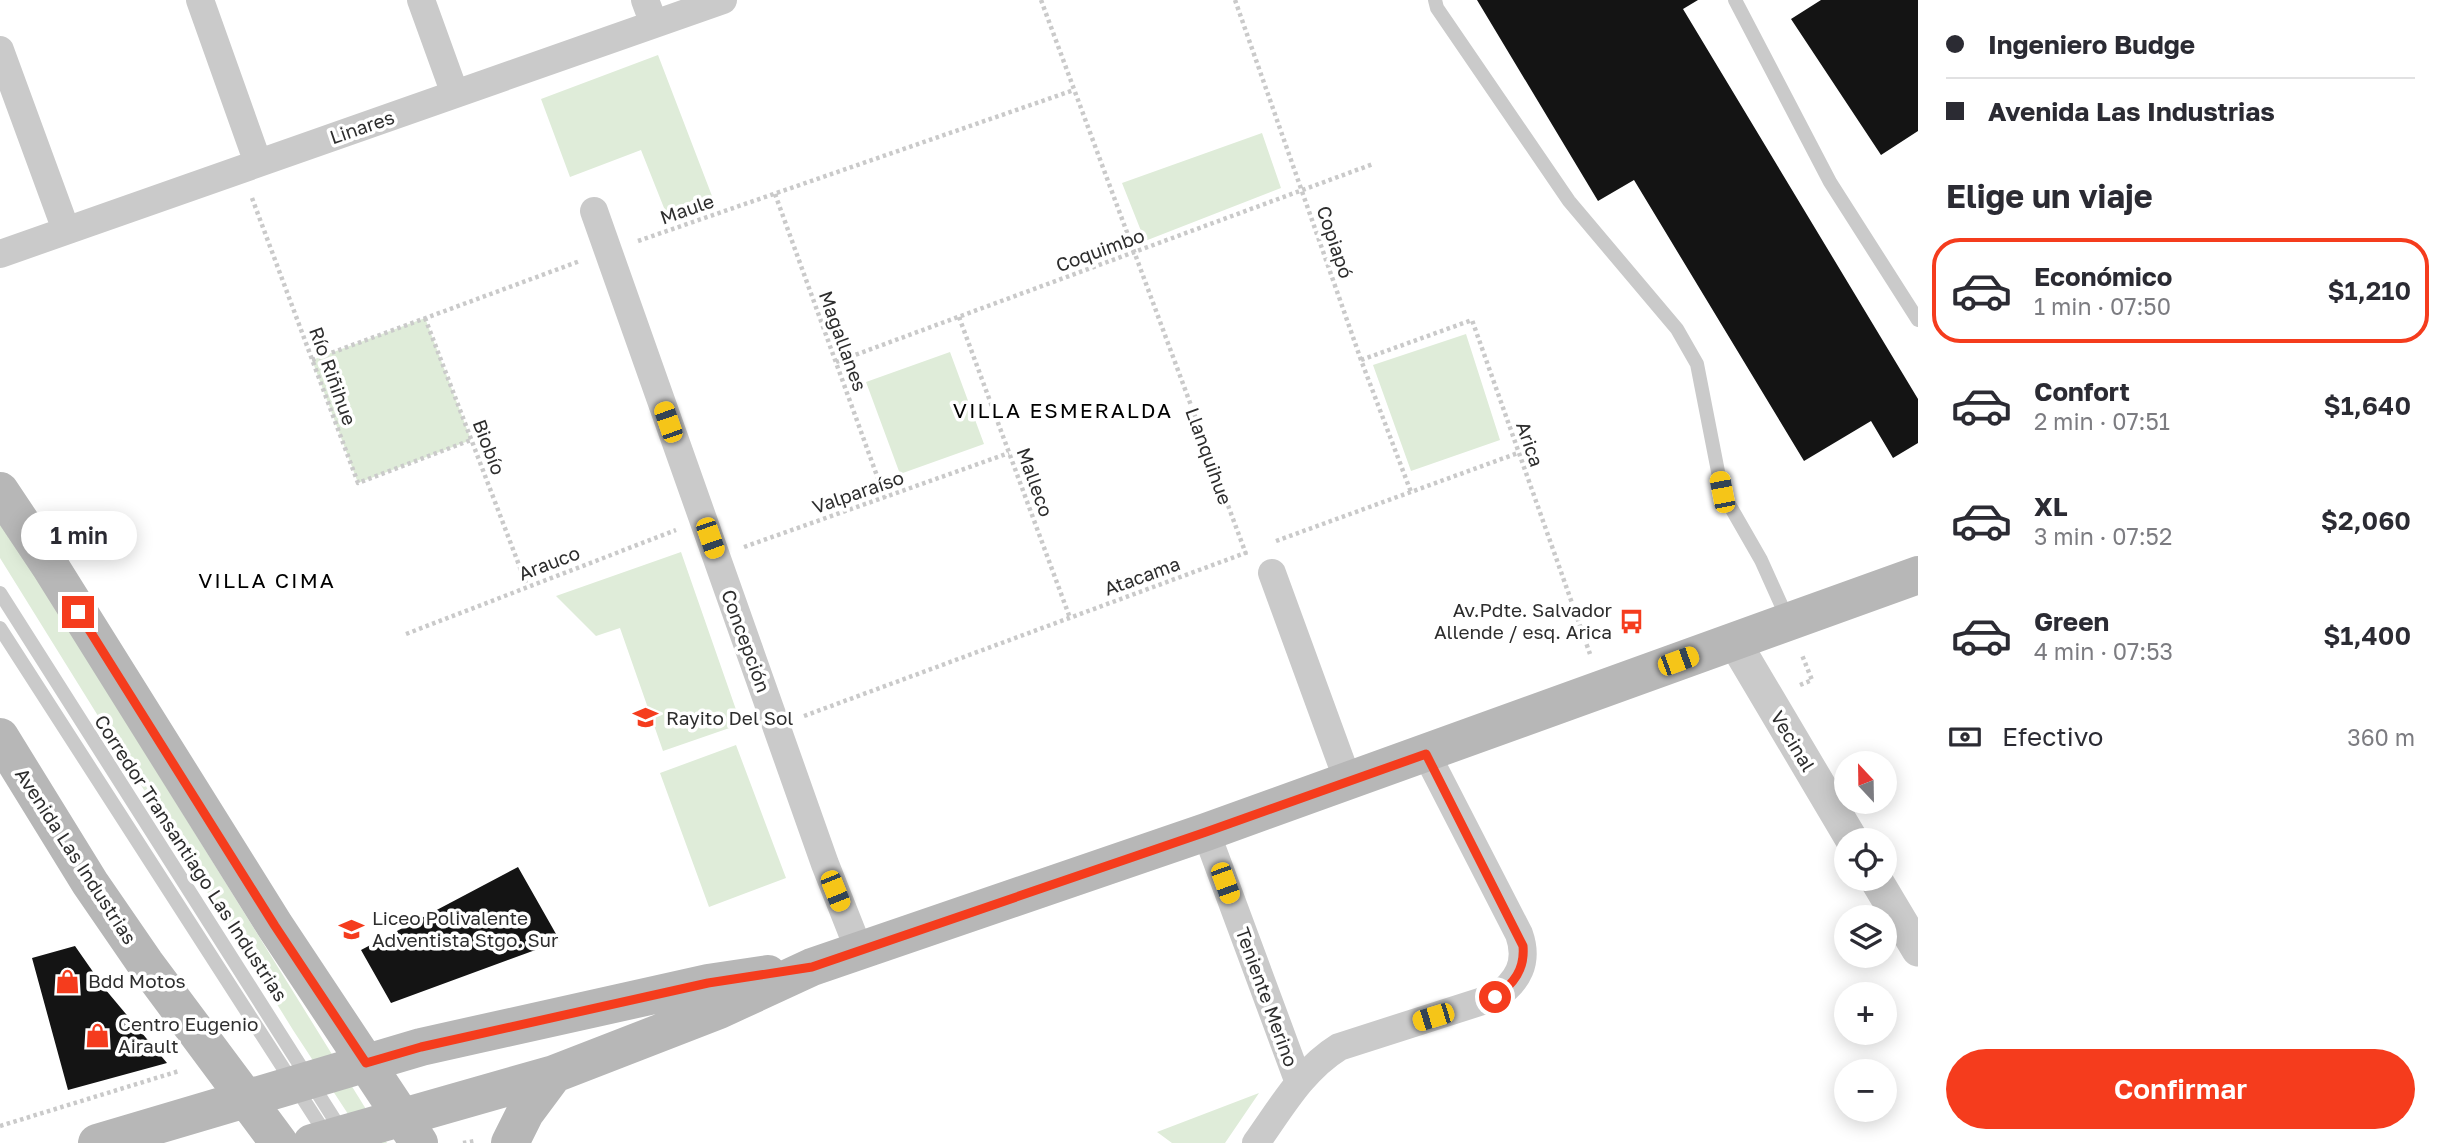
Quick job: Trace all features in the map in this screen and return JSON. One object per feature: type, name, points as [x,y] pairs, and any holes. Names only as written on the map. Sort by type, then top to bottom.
[{"type":"main road","points":[[0,491],[50,566],[275,926],[411,1131]]},
{"type":"main road","points":[[333,1140],[411,1131],[719,1010],[812,967],[1206,832],[1918,575]]},
{"type":"main road","name":"Avenida Las Industrias","points":[[0,737],[90,883],[145,963],[279,1143]]},
{"type":"main road","points":[[97,1143],[421,1047],[708,983],[812,967]]},
{"type":"main road","points":[[510,1143],[525,1113],[554,1074]]},
{"type":"street","points":[[201,0],[258,163]]},
{"type":"street","points":[[421,0],[454,94]]},
{"type":"street","name":"Linares","points":[[0,254],[454,94],[649,12],[723,0]]},
{"type":"street","points":[[0,50],[66,230]]},
{"type":"street","name":"Concepción","points":[[593,211],[776,726],[859,950]]},
{"type":"street","points":[[1272,573],[1348,781]]},
{"type":"street","name":"Vecinal","points":[[1734,641],[1845,828]]},
{"type":"street","points":[[1256,1143],[1299,1083],[1321,1058],[1339,1047],[1495,997],[1505,991],[1521,970],[1523,946],[1519,934],[1426,754]]},
{"type":"street","name":"Teniente Merino","points":[[1206,832],[1299,1083]]},
{"type":"street","points":[[1884,891],[1914,936]]},
{"type":"lane","points":[[1435,0],[1437,8],[1569,201],[1677,329],[1697,364],[1722,492],[1761,559],[1789,621]]},
{"type":"lane","points":[[1735,0],[1829,181],[1918,320]]},
{"type":"lane","name":"Corredor Transantiago Las Industrias","points":[[0,593],[333,1140]]},
{"type":"lane","name":"Corredor Transantiago Las Industrias","points":[[0,628],[300,1082]]},
{"type":"path","name":"Llanquihue","points":[[1041,0],[1244,553]]},
{"type":"path","name":"Copiapó","points":[[1235,0],[1361,360],[1411,492]]},
{"type":"path","name":"Maule","points":[[312,360],[608,251],[1074,90]]},
{"type":"path","name":"Río Riñihue","points":[[258,163],[251,199],[358,484],[471,440]]},
{"type":"path","name":"Coquimbo","points":[[836,362],[1373,164]]},
{"type":"path","name":"Magallanes","points":[[775,194],[885,498]]},
{"type":"path","name":"Malleco","points":[[959,317],[1070,618]]},
{"type":"path","name":"Biobío","points":[[425,318],[527,586]]},
{"type":"path","name":"Arica","points":[[1361,360],[1472,320],[1602,688]]},
{"type":"path","name":"Valparaíso","points":[[716,557],[1009,453]]},
{"type":"path","points":[[1270,544],[1518,453]]},
{"type":"path","name":"Arauco","points":[[406,634],[703,520]]},
{"type":"path","name":"Atacama","points":[[776,726],[1257,548]]},
{"type":"path","points":[[1244,553],[1272,573]]},
{"type":"path","points":[[0,1126],[183,1070]]},
{"type":"green space","points":[[658,55],[712,196],[666,213],[641,150],[570,177],[541,99]]},
{"type":"green space","points":[[1262,133],[1281,188],[1145,241],[1122,183]]},
{"type":"green space","points":[[425,318],[471,440],[358,483],[312,360]]},
{"type":"green space","points":[[1466,334],[1500,440],[1411,471],[1373,365]]},
{"type":"green space","points":[[950,352],[984,444],[900,474],[866,382]]},
{"type":"green space","points":[[0,519],[387,1143],[367,1143],[293,1030],[0,558]]},
{"type":"green space","points":[[681,552],[741,724],[663,751],[620,628],[596,636],[556,596]]},
{"type":"green space","points":[[736,745],[786,878],[709,907],[660,773]]},
{"type":"green space","points":[[1259,1093],[1225,1143],[1172,1143],[1157,1132]]},
{"type":"building","points":[[1477,0],[1698,0],[1683,9],[1918,399],[1918,443],[1893,458],[1871,421],[1804,461],[1634,180],[1598,201]]},
{"type":"building","points":[[1821,0],[1918,0],[1918,131],[1881,155],[1791,19]]},
{"type":"building","points":[[518,867],[560,941],[391,1003],[361,950]]},
{"type":"building","name":"Centro Eugenio Airault","points":[[75,946],[105,989],[167,1063],[68,1090],[32,958]]},
{"type":"place","name":"Av.Pdte. Salvador Allende / esq. Arica","points":[[1632,621]]},
{"type":"place","name":"Rayito Del Sol","points":[[646,718]]},
{"type":"place","name":"Liceo Polivalente Adventista Stgo. Sur","points":[[352,929]]},
{"type":"place","name":"Bdd Motos","points":[[68,981]]},
{"type":"place","name":"Centro Eugenio Airault","points":[[98,1035]]},
{"type":"district","name":"VILLA ESMERALDA","points":[[1063,411]]},
{"type":"district","name":"VILLA CIMA","points":[[267,581]]},
{"type":"route","points":[[78,612],[275,926],[366,1063],[421,1047],[708,983],[812,967],[1426,754],[1523,946],[1521,970],[1505,991],[1495,997]]}]
